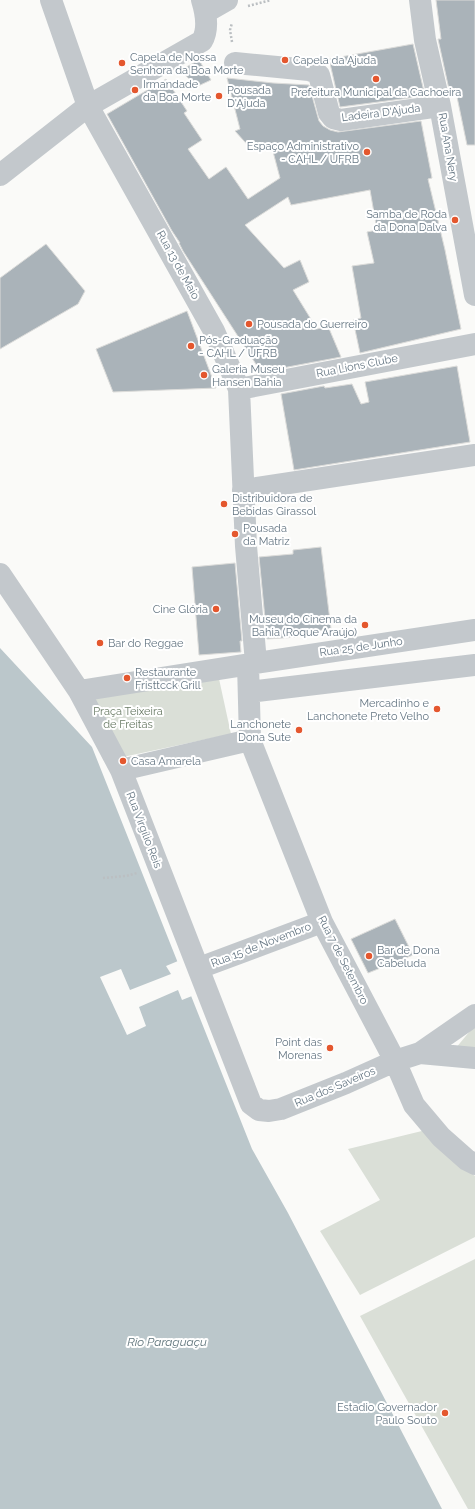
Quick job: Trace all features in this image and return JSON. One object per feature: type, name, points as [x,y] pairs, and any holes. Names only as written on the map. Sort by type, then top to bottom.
[{"type":"street","name":"Rua 13 de Maio","points":[[51,0],[88,106],[214,331],[239,389],[252,664]]},
{"type":"street","points":[[0,175],[88,106],[202,41],[204,14],[227,0]]},
{"type":"street","name":"Rua Ana Nery","points":[[420,0],[425,40],[440,106],[475,295]]},
{"type":"street","name":"Ladeira D'Ajuda","points":[[234,63],[308,70],[315,72],[319,75],[329,112],[333,118],[340,120],[440,106]]},
{"type":"street","name":"Rua Lions Clube","points":[[239,389],[475,344]]},
{"type":"street","points":[[243,490],[475,455]]},
{"type":"street","name":"Rua Virgílio Reis","points":[[0,574],[79,691],[121,770],[251,1104]]},
{"type":"street","name":"Rua 25 de Junho","points":[[252,664],[475,630]]},
{"type":"street","points":[[79,691],[252,664],[249,692],[250,740],[121,770]]},
{"type":"street","points":[[249,692],[475,665]]},
{"type":"street","name":"Rua 7 de Setembro","points":[[250,740],[322,922],[395,1061],[414,1105],[441,1137],[471,1162]]},
{"type":"street","name":"Rua 15 de Novembro","points":[[199,968],[322,922]]},
{"type":"street","points":[[420,1053],[475,1015]]},
{"type":"street","points":[[420,1053],[475,1058]]},
{"type":"street","name":"Rua dos Saveiros","points":[[251,1104],[260,1110],[269,1111],[281,1109],[346,1083],[395,1061],[420,1053]]},
{"type":"path","points":[[103,878],[126,876],[141,872]]},
{"type":"green space","name":"Praça Teixeira de Freitas","points":[[216,665],[231,734],[104,761],[70,689]]},
{"type":"green space","points":[[475,1025],[475,1049],[455,1049]]},
{"type":"green space","points":[[426,1130],[475,1176],[475,1237],[360,1295],[320,1231],[380,1200],[348,1149]]},
{"type":"green space","name":"Estadio Governador Paulo Souto","points":[[475,1259],[475,1509],[468,1509],[360,1316]]},
{"type":"water","name":"Rio Paraguaçu","points":[[0,648],[92,747],[252,1149],[288,1213],[442,1509],[0,1509]]},
{"type":"pier","points":[[178,961],[192,996],[182,1000],[178,990],[139,1007],[146,1026],[127,1035],[100,977],[121,969],[130,990],[171,974],[166,966]]},
{"type":"building","points":[[436,0],[475,0],[475,145],[467,145],[456,92],[450,94],[438,39],[441,39]]},
{"type":"building","name":"Prefeitura Municipal da Cachoeira","points":[[413,44],[425,96],[340,107],[329,59]]},
{"type":"building","points":[[199,60],[211,80],[196,87],[181,70]]},
{"type":"building","points":[[227,78],[309,85],[319,121],[323,126],[338,132],[421,121],[432,178],[428,179],[445,250],[461,329],[360,353],[353,320],[361,318],[352,266],[374,263],[367,232],[377,230],[370,190],[291,205],[288,197],[245,225],[284,268],[300,260],[309,282],[293,290],[317,329],[328,326],[341,357],[261,372],[183,251],[180,243],[107,114],[166,79],[187,111],[184,113],[202,140],[188,149],[209,179],[226,167],[248,199],[280,178],[271,144],[259,151],[253,151],[235,131],[240,129]]},
{"type":"building","points":[[46,244],[85,291],[78,304],[0,349],[0,278]]},
{"type":"building","points":[[187,311],[216,388],[113,392],[96,349]]},
{"type":"building","points":[[457,366],[470,442],[294,470],[281,394],[324,386],[325,388],[352,384],[361,404],[369,402],[365,382]]},
{"type":"building","points":[[321,547],[331,629],[298,633],[298,637],[267,639],[259,557],[293,554],[293,550]]},
{"type":"building","name":"Cine Glória","points":[[235,563],[242,641],[240,641],[241,652],[199,655],[192,567]]},
{"type":"building","points":[[395,919],[413,955],[368,973],[351,939]]},
{"type":"place","name":"Capela da Ajuda","points":[[285,60]]},
{"type":"place","name":"Capela de Nossa Senhora da Boa Morte","points":[[122,63]]},
{"type":"place","name":"Prefeitura Municipal da Cachoeira","points":[[376,79]]},
{"type":"place","name":"Irmandade da Boa Morte","points":[[135,90]]},
{"type":"place","name":"Pousada D'Ajuda","points":[[219,96]]},
{"type":"place","name":"Espaço Administrativo - CAHL / UFRB","points":[[367,152]]},
{"type":"place","name":"Samba de Roda da Dona Dalva","points":[[455,220]]},
{"type":"place","name":"Pousada do Guerreiro","points":[[249,324]]},
{"type":"place","name":"Pós-Graduação - CAHL / UFRB","points":[[191,346]]},
{"type":"place","name":"Galeria Museu Hansen Bahia","points":[[204,375]]},
{"type":"place","name":"Distribuidora de Bebidas Girassol","points":[[224,504]]},
{"type":"place","name":"Pousada da Matriz","points":[[235,534]]},
{"type":"place","name":"Cine Glória","points":[[216,609]]},
{"type":"place","name":"Museu do Cinema da Bahia (Roque Araújo)","points":[[365,625]]},
{"type":"place","name":"Bar do Reggae","points":[[100,643]]},
{"type":"place","name":"Restaurante Fristtcck Grill","points":[[127,678]]},
{"type":"place","name":"Mercadinho e Lanchonete Preto Velho","points":[[437,709]]},
{"type":"place","name":"Lanchonete Dona Sute","points":[[299,730]]},
{"type":"place","name":"Casa Amarela","points":[[123,761]]},
{"type":"place","name":"Bar de Dona Cabeluda","points":[[369,956]]},
{"type":"place","name":"Point das Morenas","points":[[330,1048]]},
{"type":"place","name":"Estadio Governador Paulo Souto","points":[[445,1413]]}]
